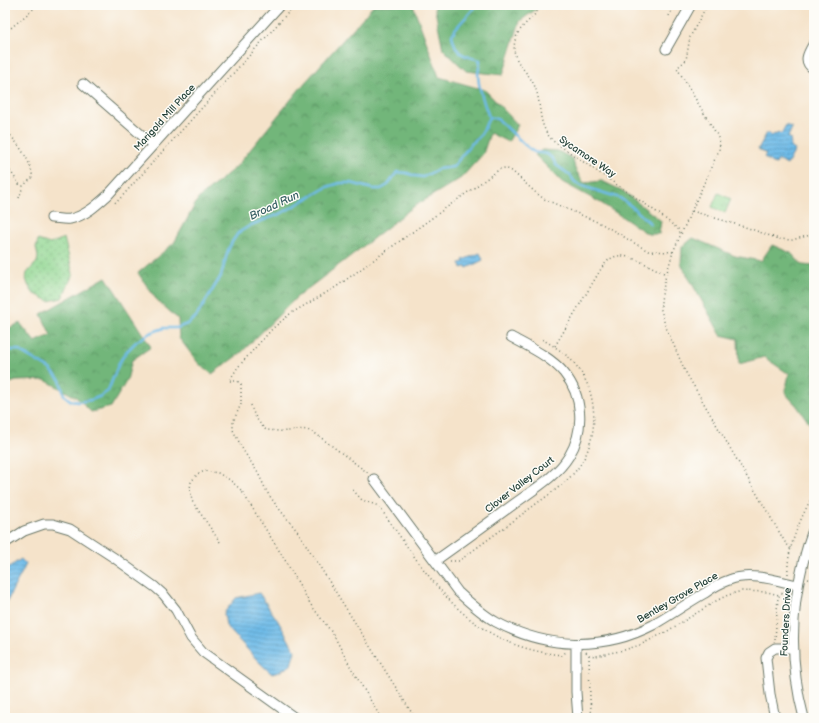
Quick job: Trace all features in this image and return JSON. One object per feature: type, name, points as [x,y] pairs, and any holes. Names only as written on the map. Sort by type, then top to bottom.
[{"type":"street","name":"Marigold Mill Place","points":[[50,218],[69,219],[80,216],[108,195],[280,5]]},
{"type":"street","points":[[666,49],[691,5]]},
{"type":"street","points":[[814,43],[807,55],[806,61],[810,67],[814,69]]},
{"type":"street","points":[[83,84],[153,145]]},
{"type":"street","name":"Clover Valley Court","points":[[438,564],[554,474],[570,455],[575,444],[580,419],[580,404],[573,387],[564,373],[552,363],[511,337]]},
{"type":"street","name":"Bentley Grove Place","points":[[374,479],[458,592],[475,607],[495,621],[511,629],[541,640],[576,647],[628,636],[653,624],[728,580],[747,577],[765,578],[797,585]]},
{"type":"street","points":[[5,543],[24,531],[44,524],[62,526],[70,529],[155,587],[170,601],[191,638],[203,652],[295,718]]},
{"type":"street","name":"Founders Drive","points":[[804,718],[796,678],[793,648],[797,585],[814,528]]},
{"type":"street","points":[[576,647],[576,692],[578,718]]},
{"type":"street","points":[[775,718],[770,694],[766,658],[769,652],[775,648],[793,648]]},
{"type":"path","points":[[5,33],[38,5]]},
{"type":"path","points":[[108,195],[116,203],[295,5]]},
{"type":"path","name":"Sycamore Way","points":[[542,5],[537,13],[518,33],[514,56],[535,85],[540,99],[542,124],[546,134],[553,141],[658,213],[678,229],[681,235]]},
{"type":"path","points":[[669,16],[675,5]]},
{"type":"path","points":[[707,5],[690,37],[686,60],[677,68],[717,135],[720,143],[719,150],[673,252],[666,274],[661,300],[661,310],[665,325],[686,371],[785,542],[791,549]]},
{"type":"path","points":[[5,130],[11,136],[30,165],[33,173],[32,178],[23,186],[20,198]]},
{"type":"path","points":[[5,167],[11,172],[18,184],[23,186]]},
{"type":"path","points":[[416,718],[298,532],[267,492],[258,473],[243,450],[232,430],[233,422],[241,404],[241,384],[237,381],[229,381],[238,367],[273,328],[290,314],[336,287],[500,169],[505,168],[512,171],[544,199],[602,224],[648,251],[673,252]]},
{"type":"path","points":[[692,211],[779,239],[792,240],[814,234]]},
{"type":"path","points":[[554,346],[607,261],[619,256],[627,256],[666,274]]},
{"type":"path","points":[[438,564],[448,561],[459,561],[548,495],[573,474],[583,461],[592,438],[594,424],[594,410],[586,381],[568,356],[540,338]]},
{"type":"path","points":[[251,405],[253,412],[266,430],[308,430],[316,434],[353,461],[374,479]]},
{"type":"path","points":[[220,542],[192,501],[190,495],[191,482],[194,477],[199,473],[206,471],[218,473],[230,480],[241,490],[311,605],[333,634],[381,718]]},
{"type":"path","points":[[353,490],[362,500],[380,508],[442,593],[460,612],[500,639],[516,646],[532,650],[562,655],[576,647],[585,651],[590,656],[624,650],[647,642],[666,632],[728,595],[742,591],[775,593],[779,595]]},
{"type":"path","points":[[775,648],[777,605],[779,595],[786,590],[788,561],[791,549],[801,521],[814,494]]},
{"type":"path","points":[[590,656],[590,699],[592,718]]},
{"type":"green space","points":[[374,5],[413,5],[439,77],[485,90],[518,125],[508,142],[490,133],[483,154],[461,178],[413,207],[297,297],[242,352],[212,374],[199,364],[179,338],[178,319],[156,299],[138,273],[174,243],[198,199],[237,166],[302,86]]},
{"type":"green space","points":[[434,5],[542,5],[520,21],[503,75],[466,71],[443,49]]},
{"type":"green space","points":[[542,150],[558,151],[573,159],[575,169],[584,183],[602,181],[623,191],[661,221],[659,234],[648,234],[601,203],[562,182],[535,155]]},
{"type":"green space","points":[[718,193],[731,199],[725,213],[712,207]]},
{"type":"green space","points":[[64,238],[73,274],[62,298],[49,301],[33,293],[28,285],[26,278],[27,273],[37,262],[38,257],[36,247],[38,240],[50,244]]},
{"type":"green space","points":[[693,238],[735,256],[761,261],[772,245],[791,253],[802,265],[814,266],[814,430],[797,406],[785,393],[789,374],[764,357],[739,364],[738,339],[721,335],[681,264],[682,247]]},
{"type":"green space","points":[[106,277],[151,347],[132,360],[127,380],[111,407],[91,412],[76,397],[45,380],[16,381],[5,385],[5,330],[20,323],[35,342],[51,335],[41,314]]},
{"type":"water","points":[[786,125],[792,128],[788,137],[791,139],[790,147],[795,150],[787,165],[778,160],[776,164],[772,163],[764,157],[766,154],[758,149],[767,133],[772,136],[774,134],[776,135],[778,132],[781,134]]},
{"type":"water","points":[[480,253],[483,260],[467,268],[466,266],[462,268],[460,263],[464,262],[463,260]]},
{"type":"water","points":[[21,559],[26,564],[5,605],[5,570]]},
{"type":"water","points":[[259,593],[278,621],[295,651],[291,665],[272,674],[226,626],[224,613],[236,598]]},
{"type":"waterway","name":"Broad Run","points":[[477,5],[456,28],[452,35],[456,47],[461,53],[480,60],[478,74],[479,81],[482,97],[489,117]]},
{"type":"waterway","points":[[489,117],[497,119],[501,122],[534,152],[547,154],[553,159],[556,165],[570,175],[579,185],[620,198],[651,224]]},
{"type":"waterway","name":"Broad Run","points":[[5,350],[18,350],[50,369],[60,380],[64,395],[70,400],[78,402],[91,400],[101,396],[108,391],[119,363],[126,352],[137,341],[150,333],[164,328],[177,328],[187,324],[196,317],[221,276],[228,250],[238,233],[251,225],[282,213],[327,187],[340,183],[351,183],[373,189],[381,189],[388,185],[397,172],[423,177],[438,169],[453,167],[471,144],[479,137],[489,117]]}]
